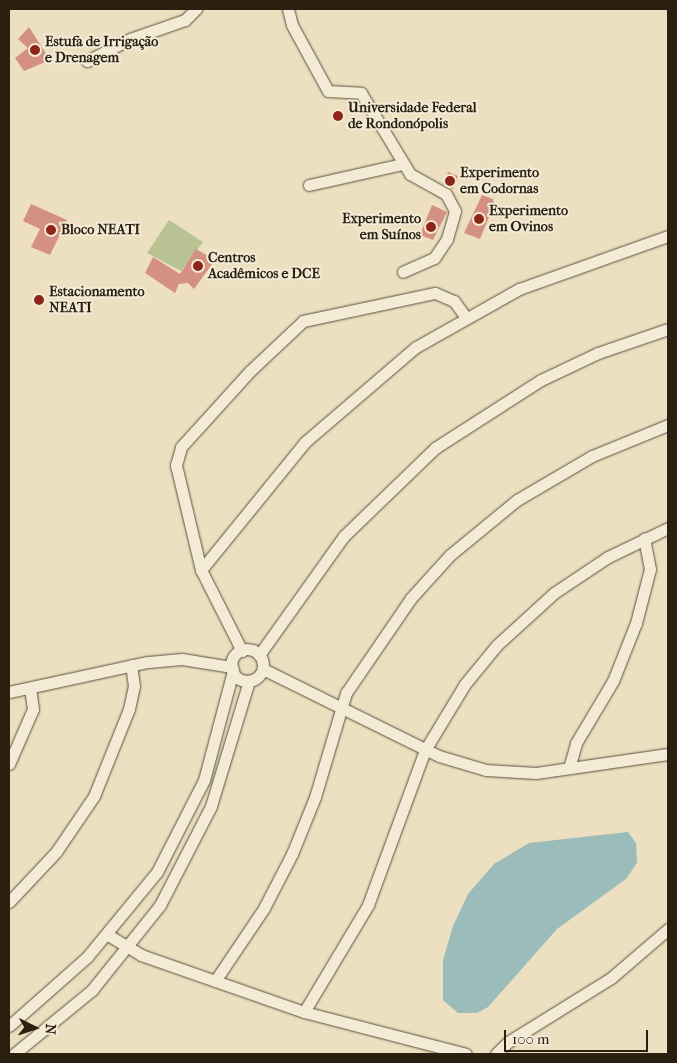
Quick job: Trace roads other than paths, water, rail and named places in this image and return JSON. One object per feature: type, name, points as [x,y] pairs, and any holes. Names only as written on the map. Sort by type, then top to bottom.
[{"type":"street","points":[[87,61],[130,39],[185,20],[196,9]]},
{"type":"street","points":[[288,9],[292,25],[328,91],[336,95],[361,93],[402,164],[410,174],[446,194],[455,212],[447,239],[434,258],[403,272]]},
{"type":"street","points":[[310,185],[402,164]]},
{"type":"street","points":[[201,570],[265,487],[326,421],[392,364],[464,316],[582,263],[668,236]]},
{"type":"street","points":[[242,651],[201,570],[177,455],[250,371],[303,321],[435,293],[454,300],[464,316]]},
{"type":"street","points":[[263,669],[260,655],[344,536],[435,448],[541,380],[598,353],[668,329]]},
{"type":"street","points":[[215,981],[264,908],[292,854],[318,790],[340,707],[393,620],[472,536],[566,469],[668,425]]},
{"type":"street","points":[[304,1012],[368,905],[425,750],[465,684],[515,626],[574,578],[644,539],[668,528]]},
{"type":"street","points":[[569,768],[576,743],[613,681],[636,623],[650,569],[644,539]]},
{"type":"street","points":[[242,651],[260,655]]},
{"type":"street","points":[[9,1026],[108,935],[157,872],[191,810],[212,756],[232,669],[242,651]]},
{"type":"street","points":[[9,692],[131,665],[182,659],[232,669],[249,681]]},
{"type":"street","points":[[9,902],[56,852],[94,796],[129,709],[131,665]]},
{"type":"street","points":[[263,669],[425,750],[470,767],[503,772],[569,768],[668,754]]},
{"type":"street","points":[[14,1054],[72,1009],[129,949],[174,882],[199,834],[224,770],[249,681],[263,669]]},
{"type":"street","points":[[9,764],[33,709],[30,688]]},
{"type":"street","points":[[496,1054],[508,1042],[611,978],[668,929]]},
{"type":"street","points":[[108,935],[129,949],[304,1012],[466,1054]]},
{"type":"water","points":[[628,832],[636,843],[637,863],[626,879],[557,929],[488,1007],[477,1013],[458,1013],[443,1000],[443,960],[453,926],[468,894],[494,864],[529,843]]},
{"type":"place","name":"Estufa de Irrigação e Drenagem","points":[[35,50]]},
{"type":"place","name":"Universidade Federal de Rondonópolis","points":[[338,116]]},
{"type":"place","name":"Experimento em Codornas","points":[[450,181]]},
{"type":"place","name":"Experimento em Ovinos","points":[[479,219]]},
{"type":"place","name":"Experimento em Suínos","points":[[431,227]]},
{"type":"place","name":"Bloco NEATI","points":[[51,230]]},
{"type":"place","name":"Centros Acadêmicos e DCE","points":[[198,266]]},
{"type":"place","name":"Estacionamento NEATI","points":[[39,300]]}]
